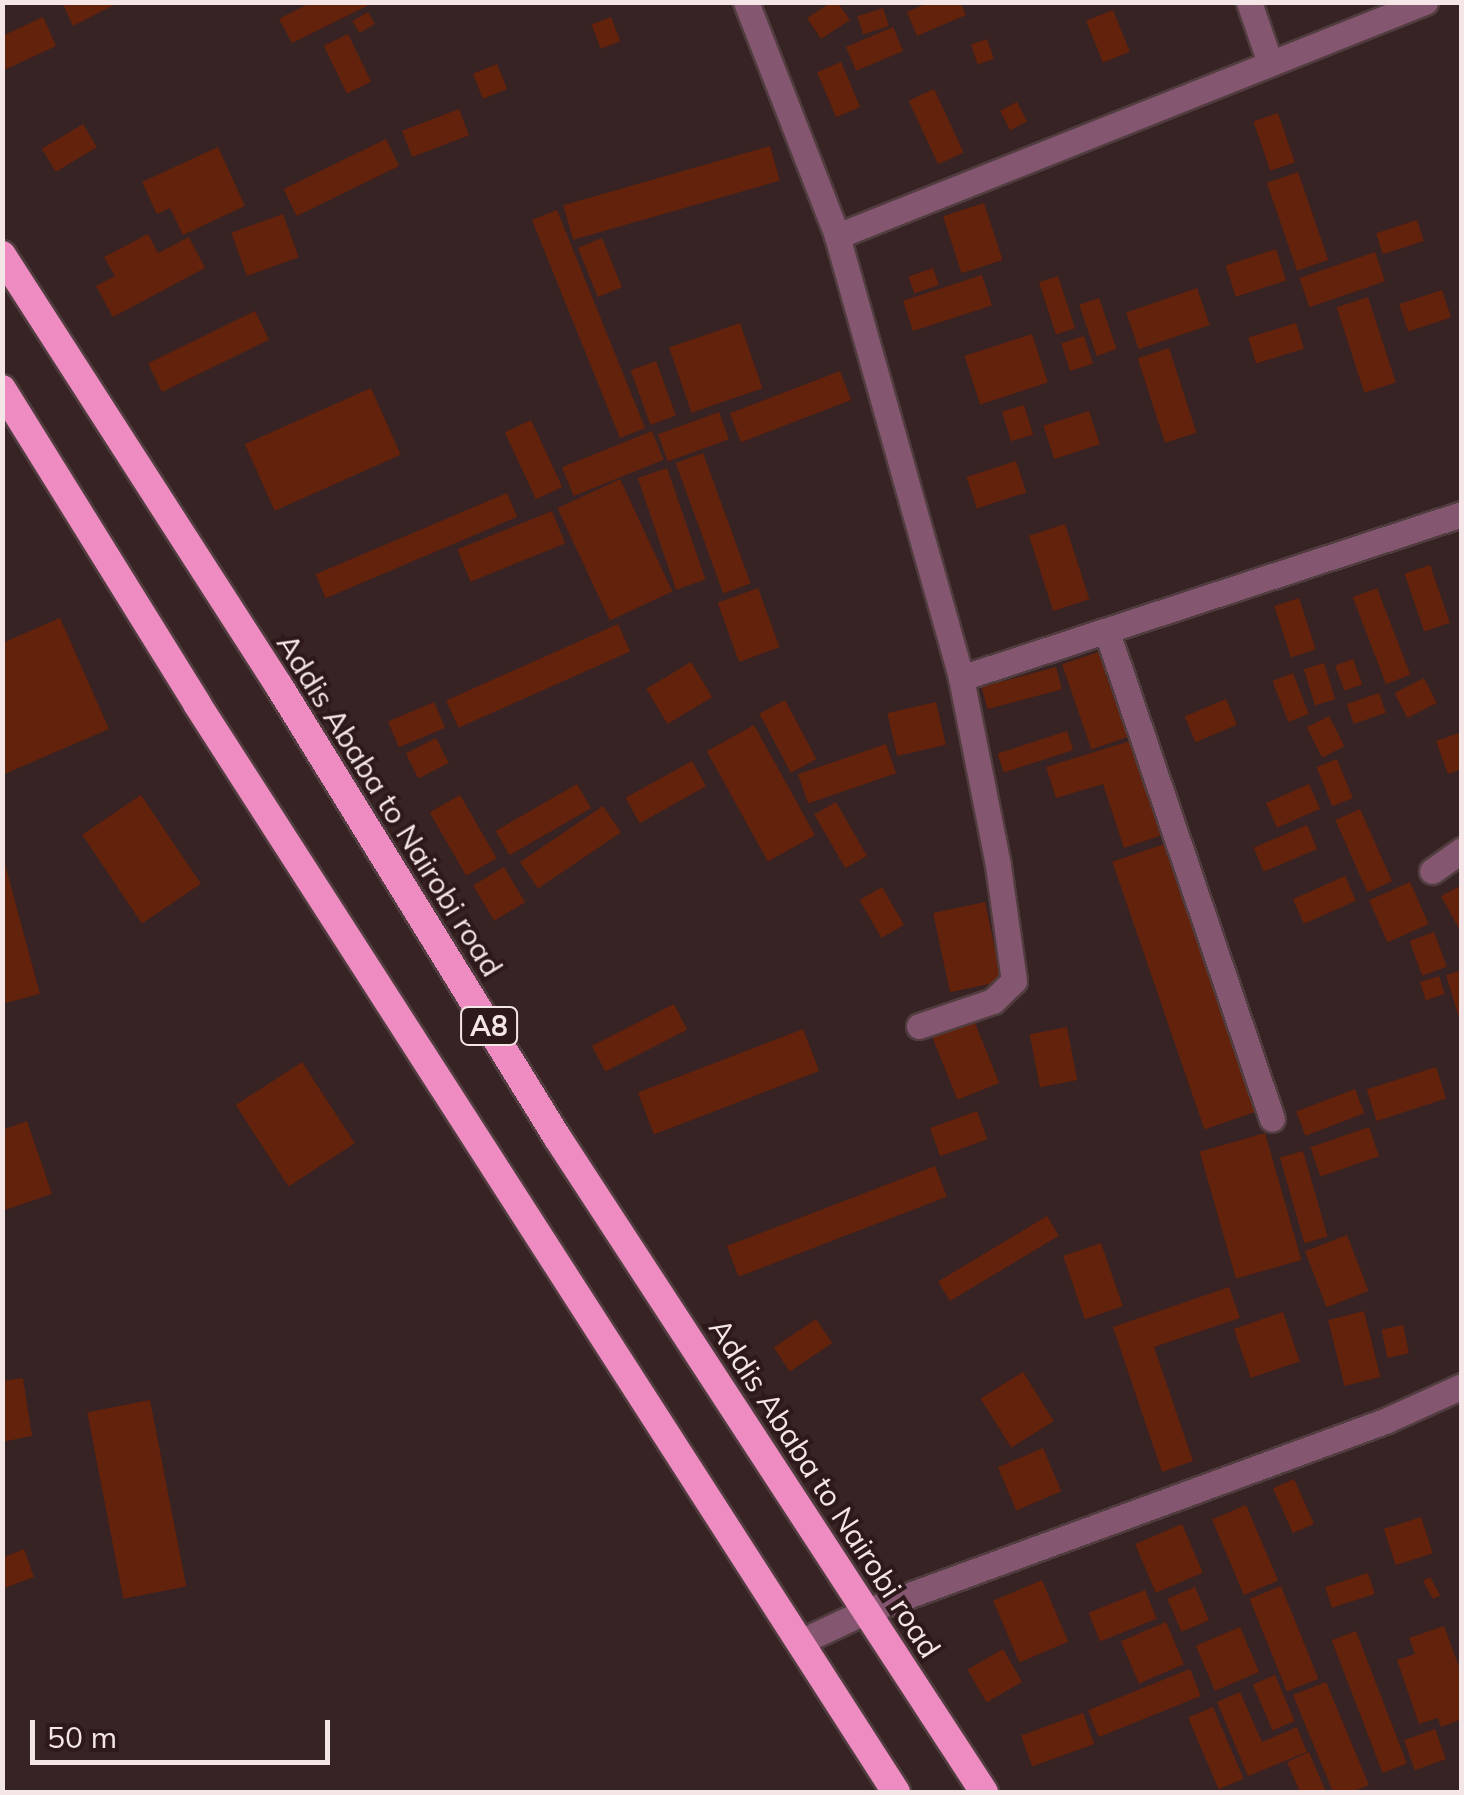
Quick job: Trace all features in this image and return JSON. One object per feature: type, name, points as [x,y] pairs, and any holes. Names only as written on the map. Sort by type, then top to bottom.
[{"type":"highway","name":"Addis Ababa to Nairobi road","points":[[2,255],[279,686],[568,1153],[984,1792]]},
{"type":"highway","name":"A8","points":[[2,389],[197,704],[896,1792]]},
{"type":"street","points":[[746,2],[837,236],[961,678],[998,865],[1014,981],[994,1000],[919,1026]]},
{"type":"street","points":[[1249,2],[1270,63]]},
{"type":"street","points":[[837,236],[1425,2]]},
{"type":"street","points":[[961,678],[1462,514]]},
{"type":"street","points":[[1107,632],[1272,1119]]},
{"type":"street","points":[[1432,871],[1462,850]]},
{"type":"street","points":[[800,1642],[866,1611],[1385,1421],[1462,1386]]},
{"type":"building","points":[[62,2],[120,2],[73,26]]},
{"type":"building","points":[[312,2],[366,2],[367,6],[292,43],[279,19]]},
{"type":"building","points":[[930,2],[960,2],[966,15],[917,36],[907,12]]},
{"type":"building","points":[[830,3],[838,3],[850,20],[821,39],[807,18]]},
{"type":"building","points":[[883,8],[889,26],[863,34],[857,16]]},
{"type":"building","points":[[1113,10],[1130,52],[1103,63],[1086,21]]},
{"type":"building","points":[[368,12],[375,24],[359,33],[352,21]]},
{"type":"building","points":[[43,17],[56,46],[2,71],[2,36]]},
{"type":"building","points":[[611,17],[620,41],[601,49],[591,25]]},
{"type":"building","points":[[893,27],[903,51],[856,71],[846,47]]},
{"type":"building","points":[[348,34],[371,82],[347,93],[324,46]]},
{"type":"building","points":[[987,39],[994,59],[978,64],[971,45]]},
{"type":"building","points":[[841,62],[860,107],[836,117],[817,72]]},
{"type":"building","points":[[497,64],[507,89],[483,99],[473,74]]},
{"type":"building","points":[[934,89],[964,152],[938,164],[909,101]]},
{"type":"building","points":[[1017,102],[1027,122],[1010,130],[1000,111]]},
{"type":"building","points":[[459,109],[469,135],[412,157],[402,131]]},
{"type":"building","points":[[1278,113],[1295,162],[1270,171],[1253,121]]},
{"type":"building","points":[[83,124],[97,147],[56,172],[42,149]]},
{"type":"building","points":[[386,139],[399,166],[297,216],[284,189]]},
{"type":"building","points":[[770,146],[780,181],[573,240],[563,205]]},
{"type":"building","points":[[218,147],[245,206],[183,235],[170,208],[157,214],[142,182]]},
{"type":"building","points":[[1298,172],[1328,260],[1297,271],[1267,183]]},
{"type":"building","points":[[984,203],[1003,260],[962,273],[943,216]]},
{"type":"building","points":[[557,210],[645,428],[620,438],[532,220]]},
{"type":"building","points":[[283,214],[299,257],[247,276],[231,233]]},
{"type":"building","points":[[1417,220],[1424,241],[1383,254],[1376,233]]},
{"type":"building","points":[[148,234],[158,253],[189,237],[205,268],[113,317],[96,286],[115,276],[104,257]]},
{"type":"building","points":[[602,238],[622,287],[598,297],[578,248]]},
{"type":"building","points":[[1276,249],[1286,280],[1236,297],[1226,265]]},
{"type":"building","points":[[1375,252],[1385,281],[1309,307],[1299,278]]},
{"type":"building","points":[[933,268],[939,285],[914,293],[908,276]]},
{"type":"building","points":[[982,275],[992,305],[913,331],[903,301]]},
{"type":"building","points":[[1058,276],[1075,328],[1056,334],[1039,282]]},
{"type":"building","points":[[1197,288],[1210,325],[1139,349],[1126,312]]},
{"type":"building","points":[[1442,290],[1451,318],[1408,331],[1399,304]]},
{"type":"building","points":[[1368,297],[1396,383],[1364,393],[1337,307]]},
{"type":"building","points":[[1099,298],[1117,349],[1097,356],[1079,305]]},
{"type":"building","points":[[255,311],[269,340],[162,392],[148,363]]},
{"type":"building","points":[[740,323],[762,388],[692,413],[669,347]]},
{"type":"building","points":[[1296,323],[1304,349],[1256,363],[1248,338]]},
{"type":"building","points":[[1032,334],[1048,383],[980,404],[964,356]]},
{"type":"building","points":[[1084,336],[1093,364],[1070,371],[1061,343]]},
{"type":"building","points":[[1169,348],[1197,433],[1165,443],[1138,358]]},
{"type":"building","points":[[656,361],[676,416],[650,425],[631,370]]},
{"type":"building","points":[[840,371],[851,400],[741,442],[730,413]]},
{"type":"building","points":[[371,388],[401,455],[275,511],[245,444]]},
{"type":"building","points":[[1024,405],[1033,435],[1011,441],[1002,412]]},
{"type":"building","points":[[1089,411],[1100,444],[1054,459],[1043,426]]},
{"type":"building","points":[[719,412],[729,439],[668,461],[658,434]]},
{"type":"building","points":[[531,420],[562,487],[536,499],[505,432]]},
{"type":"building","points":[[652,431],[664,460],[574,496],[562,467]]},
{"type":"building","points":[[703,453],[751,584],[723,594],[676,463]]},
{"type":"building","points":[[1016,461],[1026,492],[977,508],[967,477]]},
{"type":"building","points":[[667,468],[705,580],[676,590],[638,478]]},
{"type":"building","points":[[620,479],[672,591],[610,621],[557,508]]},
{"type":"building","points":[[507,493],[517,517],[326,598],[316,574]]},
{"type":"building","points":[[552,511],[565,543],[471,582],[457,549]]},
{"type":"building","points":[[1065,524],[1089,599],[1053,611],[1029,536]]},
{"type":"building","points":[[1430,565],[1450,623],[1424,631],[1404,574]]},
{"type":"building","points":[[758,588],[780,647],[739,662],[718,603]]},
{"type":"building","points":[[1377,588],[1410,675],[1386,684],[1353,597]]},
{"type":"building","points":[[1299,598],[1316,649],[1291,657],[1274,606]]},
{"type":"building","points":[[60,618],[109,729],[2,775],[2,643]]},
{"type":"building","points":[[618,624],[630,651],[458,728],[446,700]]},
{"type":"building","points":[[1098,652],[1127,737],[1091,749],[1062,664]]},
{"type":"building","points":[[1353,659],[1362,684],[1344,691],[1335,665]]},
{"type":"building","points":[[691,662],[712,697],[668,724],[646,689]]},
{"type":"building","points":[[1324,663],[1335,699],[1315,705],[1304,669]]},
{"type":"building","points":[[1056,667],[1062,689],[988,709],[982,687]]},
{"type":"building","points":[[1293,673],[1309,714],[1288,722],[1272,681]]},
{"type":"building","points":[[1424,678],[1437,703],[1407,718],[1395,693]]},
{"type":"building","points":[[1379,693],[1386,713],[1354,724],[1347,704]]},
{"type":"building","points":[[1226,699],[1237,725],[1196,742],[1185,717]]},
{"type":"building","points":[[785,700],[816,759],[791,773],[759,714]]},
{"type":"building","points":[[434,702],[445,728],[399,747],[388,722]]},
{"type":"building","points":[[936,702],[946,745],[897,756],[887,713]]},
{"type":"building","points":[[1329,716],[1344,746],[1322,758],[1307,727]]},
{"type":"building","points":[[754,725],[815,835],[768,861],[707,751]]},
{"type":"building","points":[[1067,731],[1073,750],[1004,773],[998,754]]},
{"type":"building","points":[[1462,732],[1462,769],[1448,774],[1436,741]]},
{"type":"building","points":[[436,738],[449,763],[418,778],[406,753]]},
{"type":"building","points":[[1130,741],[1162,835],[1124,848],[1103,784],[1056,798],[1046,767]]},
{"type":"building","points":[[886,744],[896,773],[808,804],[798,774]]},
{"type":"building","points":[[1337,759],[1353,798],[1332,806],[1317,767]]},
{"type":"building","points":[[692,761],[706,786],[640,823],[626,798]]},
{"type":"building","points":[[577,784],[591,808],[510,855],[496,831]]},
{"type":"building","points":[[1309,784],[1320,809],[1277,828],[1266,803]]},
{"type":"building","points":[[141,795],[201,884],[142,923],[82,835]]},
{"type":"building","points":[[460,795],[496,858],[466,876],[430,812]]},
{"type":"building","points":[[836,802],[867,856],[845,868],[814,814]]},
{"type":"building","points":[[603,806],[621,833],[538,888],[520,862]]},
{"type":"building","points":[[1360,809],[1392,881],[1367,892],[1335,820]]},
{"type":"building","points":[[1307,825],[1317,849],[1264,872],[1254,848]]},
{"type":"building","points":[[1170,842],[1262,1110],[1204,1129],[1112,862]]},
{"type":"building","points":[[2,853],[40,994],[2,1004]]},
{"type":"building","points":[[504,867],[525,902],[494,921],[473,886]]},
{"type":"building","points":[[1345,876],[1356,901],[1304,924],[1293,899]]},
{"type":"building","points":[[1410,882],[1429,924],[1388,942],[1369,900]]},
{"type":"building","points":[[1462,885],[1462,934],[1441,896]]},
{"type":"building","points":[[882,887],[904,925],[881,938],[859,900]]},
{"type":"building","points":[[985,902],[1002,981],[950,992],[933,913]]},
{"type":"building","points":[[1434,932],[1447,967],[1422,976],[1410,941]]},
{"type":"building","points":[[1462,970],[1462,1024],[1461,1024],[1446,975]]},
{"type":"building","points":[[1439,976],[1445,994],[1426,1000],[1420,982]]},
{"type":"building","points":[[674,1004],[687,1030],[605,1072],[592,1046]]},
{"type":"building","points":[[973,1018],[999,1083],[957,1100],[931,1035]]},
{"type":"building","points":[[1067,1027],[1077,1080],[1040,1087],[1030,1034]]},
{"type":"building","points":[[803,1029],[819,1071],[654,1134],[638,1092]]},
{"type":"building","points":[[302,1062],[355,1143],[289,1186],[236,1105]]},
{"type":"building","points":[[1436,1067],[1446,1098],[1377,1121],[1367,1090]]},
{"type":"building","points":[[1355,1089],[1364,1113],[1306,1136],[1296,1112]]},
{"type":"building","points":[[977,1111],[987,1139],[940,1156],[930,1128]]},
{"type":"building","points":[[27,1121],[52,1194],[2,1211],[2,1130]]},
{"type":"building","points":[[1369,1127],[1379,1156],[1320,1176],[1310,1147]]},
{"type":"building","points":[[1265,1133],[1301,1260],[1236,1279],[1200,1152]]},
{"type":"building","points":[[1303,1151],[1328,1237],[1304,1243],[1280,1158]]},
{"type":"building","points":[[935,1166],[947,1197],[739,1277],[727,1246]]},
{"type":"building","points":[[1047,1216],[1059,1236],[950,1301],[938,1281]]},
{"type":"building","points":[[1347,1235],[1369,1291],[1326,1307],[1305,1251]]},
{"type":"building","points":[[1101,1243],[1123,1306],[1085,1319],[1063,1256]]},
{"type":"building","points":[[1229,1287],[1240,1318],[1154,1347],[1193,1461],[1162,1472],[1113,1327]]},
{"type":"building","points":[[1364,1311],[1380,1377],[1345,1386],[1328,1320]]},
{"type":"building","points":[[1283,1312],[1300,1361],[1251,1378],[1234,1329]]},
{"type":"building","points":[[816,1319],[832,1343],[790,1372],[774,1348]]},
{"type":"building","points":[[1403,1325],[1409,1353],[1388,1358],[1381,1330]]},
{"type":"building","points":[[1023,1372],[1054,1421],[1011,1448],[981,1398]]},
{"type":"building","points":[[23,1378],[32,1436],[2,1442],[2,1381]]},
{"type":"building","points":[[150,1400],[186,1587],[123,1599],[87,1412]]},
{"type":"building","points":[[1043,1448],[1061,1491],[1016,1510],[998,1467]]},
{"type":"building","points":[[1294,1479],[1314,1524],[1293,1533],[1273,1488]]},
{"type":"building","points":[[1246,1505],[1278,1580],[1244,1595],[1212,1519]]},
{"type":"building","points":[[1421,1517],[1433,1553],[1396,1565],[1384,1529]]},
{"type":"building","points":[[1182,1524],[1203,1573],[1156,1593],[1135,1544]]},
{"type":"building","points":[[24,1549],[34,1577],[2,1589],[2,1558]]},
{"type":"building","points":[[1368,1573],[1375,1594],[1332,1608],[1325,1587]]},
{"type":"building","points":[[1430,1577],[1440,1595],[1433,1599],[1423,1581]]},
{"type":"building","points":[[1042,1580],[1068,1642],[1019,1662],[993,1601]]},
{"type":"building","points":[[1281,1586],[1318,1679],[1287,1691],[1249,1599]]},
{"type":"building","points":[[1195,1587],[1209,1620],[1181,1632],[1167,1599]]},
{"type":"building","points":[[1145,1590],[1157,1619],[1100,1642],[1088,1613]]},
{"type":"building","points":[[1166,1622],[1184,1664],[1139,1683],[1121,1641]]},
{"type":"building","points":[[1444,1626],[1462,1675],[1462,1719],[1441,1727],[1438,1718],[1419,1724],[1397,1660],[1415,1654],[1409,1638]]},
{"type":"building","points":[[1240,1627],[1259,1672],[1215,1691],[1196,1646]]},
{"type":"building","points":[[1356,1631],[1407,1764],[1383,1773],[1332,1640]]},
{"type":"building","points":[[1003,1649],[1022,1682],[986,1702],[967,1670]]},
{"type":"building","points":[[1190,1669],[1201,1696],[1099,1737],[1088,1710]]},
{"type":"building","points":[[1275,1675],[1295,1721],[1272,1730],[1253,1684]]},
{"type":"building","points":[[1326,1682],[1369,1785],[1351,1792],[1333,1792],[1293,1695]]},
{"type":"building","points":[[1240,1692],[1262,1742],[1297,1727],[1307,1752],[1248,1776],[1217,1702]]},
{"type":"building","points":[[1213,1707],[1243,1779],[1219,1789],[1188,1718]]},
{"type":"building","points":[[1083,1713],[1094,1744],[1032,1767],[1021,1736]]},
{"type":"building","points":[[1435,1729],[1446,1759],[1415,1770],[1404,1740]]},
{"type":"building","points":[[1309,1752],[1326,1792],[1300,1792],[1287,1762]]}]
